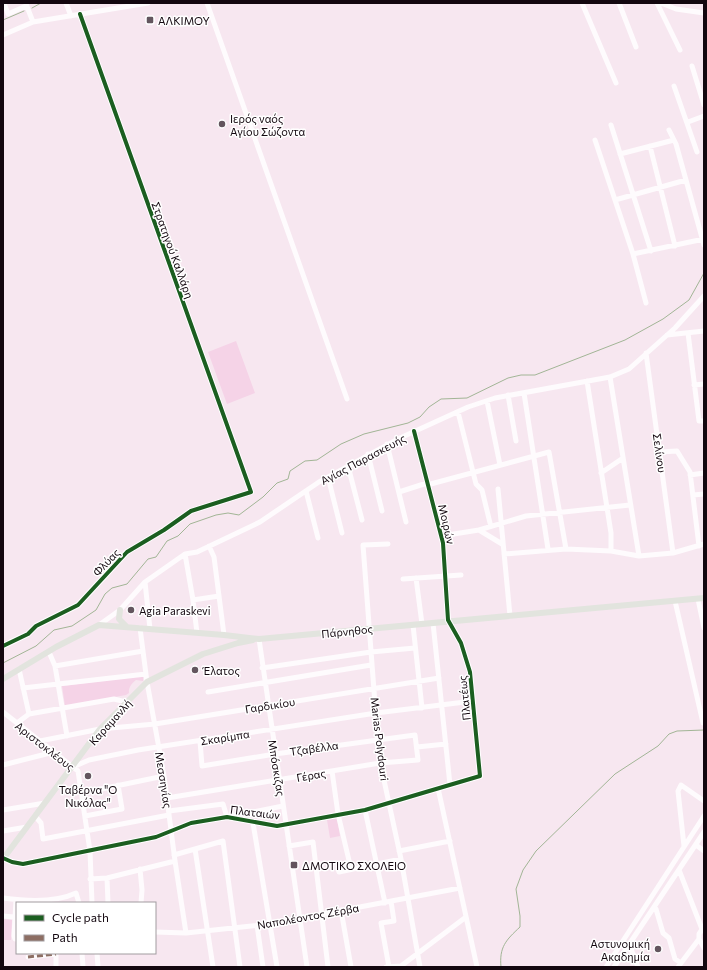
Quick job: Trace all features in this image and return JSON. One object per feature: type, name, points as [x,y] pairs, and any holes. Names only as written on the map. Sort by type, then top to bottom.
[{"type":"main road","name":"Πάρνηθος","points":[[99,625],[224,635],[259,640],[701,598]]},
{"type":"main road","points":[[120,610],[119,619],[127,627]]},
{"type":"main road","points":[[3,678],[99,625]]},
{"type":"main road","name":"Καραμανλή","points":[[3,859],[100,729],[148,682],[203,654],[238,643],[259,640]]},
{"type":"street","points":[[4,3],[6,14],[26,4],[33,22]]},
{"type":"street","points":[[66,3],[71,16]]},
{"type":"street","points":[[3,35],[33,22],[148,3]]},
{"type":"street","points":[[207,3],[347,399]]},
{"type":"street","points":[[582,3],[616,83]]},
{"type":"street","points":[[619,3],[636,47]]},
{"type":"street","points":[[657,3],[680,50]]},
{"type":"street","points":[[661,3],[676,9],[704,13]]},
{"type":"street","name":"Στρατηγού Καλλάρη","points":[[80,14],[251,492]]},
{"type":"street","points":[[692,66],[704,105]]},
{"type":"street","points":[[674,86],[698,152]]},
{"type":"street","points":[[688,122],[704,116]]},
{"type":"street","points":[[611,126],[651,251]]},
{"type":"street","points":[[633,254],[704,242],[674,140],[669,130]]},
{"type":"street","points":[[595,140],[633,254],[646,304]]},
{"type":"street","points":[[620,154],[674,140]]},
{"type":"street","points":[[650,146],[675,246]]},
{"type":"street","points":[[615,200],[686,180]]},
{"type":"street","name":"Αγίας Παρασκευής","points":[[99,625],[120,610],[145,582],[185,554],[197,552],[260,522],[328,477],[387,444],[458,412],[487,401],[508,395],[610,377],[629,369],[667,335],[704,296]]},
{"type":"street","points":[[697,305],[704,305]]},
{"type":"street","points":[[667,335],[704,331]]},
{"type":"street","points":[[688,333],[699,421],[704,421]]},
{"type":"street","name":"Σελίνου","points":[[646,353],[673,554]]},
{"type":"street","points":[[610,377],[639,556]]},
{"type":"street","points":[[587,382],[611,533],[611,551]]},
{"type":"street","points":[[694,385],[704,384]]},
{"type":"street","points":[[524,393],[548,549]]},
{"type":"street","points":[[508,395],[516,441]]},
{"type":"street","points":[[487,401],[500,465]]},
{"type":"street","points":[[458,412],[476,484],[482,490],[490,523]]},
{"type":"street","name":"Μοιρών","points":[[414,431],[443,543],[449,622]]},
{"type":"street","points":[[387,444],[406,522]]},
{"type":"street","points":[[504,554],[548,549],[566,549],[611,551],[639,556],[673,554],[702,545],[690,475],[677,451],[660,452]]},
{"type":"street","points":[[399,492],[549,452],[566,549]]},
{"type":"street","points":[[368,454],[382,512]]},
{"type":"street","points":[[601,473],[623,458]]},
{"type":"street","points":[[348,466],[362,520]]},
{"type":"street","points":[[690,475],[704,473]]},
{"type":"street","points":[[328,477],[342,533]]},
{"type":"street","points":[[498,489],[500,525],[510,616]]},
{"type":"street","points":[[306,491],[318,538]]},
{"type":"street","name":"Φλύας","points":[[3,646],[28,634],[36,626],[78,605],[127,552],[164,530],[191,511],[251,492]]},
{"type":"street","points":[[693,495],[704,494]]},
{"type":"street","points":[[441,536],[479,530],[500,525],[526,516],[543,516],[606,506],[630,505]]},
{"type":"street","points":[[479,530],[502,544]]},
{"type":"street","name":"Marias Polydouri","points":[[388,544],[363,545],[370,629],[371,665],[380,763],[400,851],[420,967]]},
{"type":"street","points":[[209,546],[214,557],[224,635]]},
{"type":"street","points":[[185,554],[197,633]]},
{"type":"street","points":[[403,579],[461,575]]},
{"type":"street","points":[[416,578],[422,624]]},
{"type":"street","points":[[145,582],[150,629]]},
{"type":"street","points":[[193,600],[219,596]]},
{"type":"street","points":[[701,598],[704,628]]},
{"type":"street","points":[[675,601],[702,723]]},
{"type":"street","name":"Πλατέως","points":[[449,622],[455,632],[468,663],[480,776]]},
{"type":"street","points":[[433,623],[443,705],[450,785]]},
{"type":"street","points":[[413,625],[422,708]]},
{"type":"street","name":"Μεσσηνίας","points":[[140,628],[146,674],[164,776],[186,933]]},
{"type":"street","name":"Μπόσκιζας","points":[[259,640],[307,967]]},
{"type":"street","points":[[262,668],[371,652],[415,648]]},
{"type":"street","points":[[54,666],[143,651]]},
{"type":"street","points":[[49,652],[54,666],[67,736]]},
{"type":"street","points":[[208,692],[371,665]]},
{"type":"street","points":[[19,669],[29,714]]},
{"type":"street","points":[[23,688],[146,674]]},
{"type":"street","name":"Γαρδικίου","points":[[40,740],[100,729],[155,724],[439,678]]},
{"type":"street","points":[[17,723],[29,714],[118,699],[126,702]]},
{"type":"street","name":"Σκαρίμπα","points":[[73,767],[89,760],[200,741],[376,713],[473,701]]},
{"type":"street","name":"Αριστοκλέους","points":[[3,712],[78,771],[90,851],[92,902]]},
{"type":"street","name":"Τζαβέλλα","points":[[200,741],[202,766],[378,739],[415,735],[417,747]]},
{"type":"street","points":[[417,747],[446,744]]},
{"type":"street","name":"Γέρας","points":[[167,798],[279,781],[380,763],[418,760],[417,747]]},
{"type":"street","points":[[3,765],[54,752]]},
{"type":"street","points":[[332,771],[338,814],[351,869]]},
{"type":"street","points":[[82,793],[164,776]]},
{"type":"street","name":"Πλαταιών","points":[[227,817],[253,823],[277,826],[365,810],[480,776]]},
{"type":"street","points":[[85,816],[122,809],[118,785]]},
{"type":"street","points":[[684,846],[678,791],[681,786],[704,801]]},
{"type":"street","points":[[438,788],[477,967]]},
{"type":"street","points":[[3,810],[46,802]]},
{"type":"street","points":[[35,816],[41,824],[43,839],[169,813],[223,804],[227,817]]},
{"type":"street","name":"Πλαταιών","points":[[3,859],[23,864],[156,837],[191,823],[283,806]]},
{"type":"street","points":[[365,810],[385,903]]},
{"type":"street","points":[[606,967],[704,816]]},
{"type":"street","points":[[253,823],[277,967]]},
{"type":"street","points":[[3,831],[27,827]]},
{"type":"street","points":[[614,967],[704,832]]},
{"type":"street","points":[[174,854],[224,841],[240,967]]},
{"type":"street","points":[[400,851],[450,841]]},
{"type":"street","points":[[289,846],[314,842],[328,967]]},
{"type":"street","points":[[696,846],[704,851]]},
{"type":"street","points":[[195,848],[209,931],[213,967]]},
{"type":"street","points":[[339,872],[401,859]]},
{"type":"street","points":[[90,879],[106,878],[175,861]]},
{"type":"street","points":[[140,870],[142,890],[141,902]]},
{"type":"street","points":[[654,907],[656,909],[663,933],[669,938],[675,959],[680,965],[699,939],[703,928],[679,870]]},
{"type":"street","points":[[106,878],[108,902]]},
{"type":"street","name":"Ναπολέοντος Ζέρβα","points":[[156,932],[186,933],[257,926],[460,888]]},
{"type":"street","points":[[3,898],[16,900],[53,901],[76,893],[78,902]]},
{"type":"street","points":[[16,900],[14,918],[16,939]]},
{"type":"street","points":[[391,901],[394,921],[381,923],[388,967],[402,966],[466,917]]},
{"type":"street","points":[[341,910],[351,967]]},
{"type":"street","points":[[3,916],[14,918]]},
{"type":"street","points":[[257,926],[263,967]]},
{"type":"street","points":[[699,939],[704,948]]},
{"type":"street","points":[[629,944],[638,967]]},
{"type":"street","points":[[28,957],[49,954]]},
{"type":"street","points":[[56,954],[56,967]]},
{"type":"street","points":[[82,954],[83,967]]},
{"type":"street","points":[[97,954],[98,967]]},
{"type":"shaded area","points":[[236,341],[255,393],[227,404],[208,352]]},
{"type":"shaded area","points":[[143,676],[143,681],[136,680],[130,687],[129,693],[126,695],[65,706],[62,686]]},
{"type":"shaded area","points":[[337,818],[340,836],[330,838],[327,820]]},
{"type":"shaded area","points":[[3,919],[12,920],[11,940],[3,940]]},
{"type":"waterway","points":[[32,8],[41,3]]},
{"type":"waterway","points":[[3,20],[24,11]]},
{"type":"waterway","points":[[3,663],[36,646],[54,630],[72,626],[96,610],[105,594],[112,588],[127,584],[148,559],[156,557],[167,541],[178,536],[190,524],[216,515],[228,513],[239,515],[263,497],[277,483],[288,479],[290,471],[305,461],[317,460],[341,444],[364,434],[408,423],[420,417],[429,407],[441,399],[467,398],[508,378],[521,375],[535,375],[625,340],[663,319],[689,300],[704,273]]},
{"type":"waterway","points":[[501,967],[501,954],[504,944],[520,927],[516,889],[523,870],[536,851],[615,774],[658,746],[669,734],[677,731],[704,730]]},
{"type":"marked path","points":[[28,957],[56,954]]},
{"type":"cycle path","points":[[3,646],[28,634],[36,626],[78,605],[127,552],[164,530],[191,511],[251,492],[80,14]]},
{"type":"cycle path","points":[[3,858],[12,862],[23,864],[156,837],[191,823],[227,817],[277,826],[365,810],[480,776],[470,672],[461,643],[448,620],[443,543],[414,431]]},
{"type":"place","name":"ΑΛΚΙΜΟΥ","points":[[150,20]]},
{"type":"place","name":"Ιερός ναός Αγίου Σώζοντα","points":[[222,124]]},
{"type":"place","name":"Agia Paraskevi","points":[[131,610]]},
{"type":"place","name":"Έλατος","points":[[195,670]]},
{"type":"place","name":"Ταβέρνα \"Ο Νικόλας\"","points":[[88,776]]},
{"type":"place","name":"ΔΜΟΤΙΚΟ ΣΧΟΛΕΙΟ","points":[[294,865]]},
{"type":"place","name":"Αστυνομική Ακαδημία","points":[[658,949]]}]
